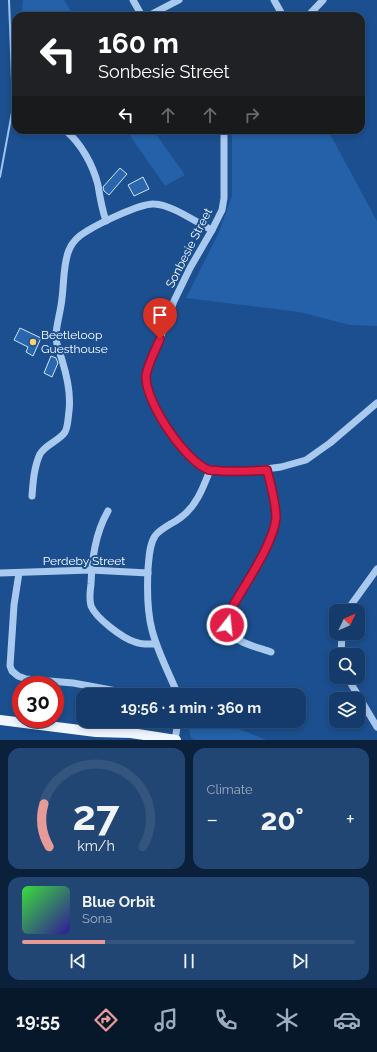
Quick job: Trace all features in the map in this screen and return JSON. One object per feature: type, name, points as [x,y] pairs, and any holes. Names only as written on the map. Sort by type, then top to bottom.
[{"type":"main road","points":[[0,720],[96,732],[131,733],[175,740]]},
{"type":"main road","points":[[96,732],[127,740]]},
{"type":"street","points":[[133,0],[140,12]]},
{"type":"street","points":[[156,12],[179,0]]},
{"type":"street","points":[[274,0],[281,12]]},
{"type":"street","points":[[312,12],[323,0]]},
{"type":"street","points":[[70,134],[74,137],[87,159],[97,184],[106,221]]},
{"type":"street","name":"Sonbesie Street","points":[[224,134],[224,198],[222,210],[190,268],[174,301],[146,376],[147,389],[163,422],[181,447],[193,460],[210,470],[232,472],[267,470],[295,463],[315,454],[377,403]]},
{"type":"street","points":[[32,496],[33,480],[40,454],[46,447],[60,438],[65,432],[69,409],[68,385],[56,342],[56,334],[69,250],[78,238],[87,231],[141,205],[153,203],[171,208],[212,230]]},
{"type":"street","points":[[175,688],[151,629],[148,609],[150,549],[154,537],[161,530],[188,512],[203,487],[210,470]]},
{"type":"street","points":[[267,470],[275,508],[276,518],[274,528],[269,543],[231,609],[227,618],[227,625],[237,639],[271,652]]},
{"type":"street","points":[[108,511],[101,525],[93,554],[90,594],[91,605],[102,620],[124,637],[134,642],[156,644]]},
{"type":"street","points":[[351,604],[377,569]]},
{"type":"street","name":"Perdeby Street","points":[[0,573],[52,570],[92,570],[148,573]]},
{"type":"street","points":[[19,573],[14,612],[10,666],[12,671],[18,676],[26,679],[73,683],[100,688]]},
{"type":"street","points":[[351,684],[376,723]]},
{"type":"street","points":[[175,740],[177,728]]},
{"type":"shaded area","points":[[23,0],[64,0],[72,12],[22,12]]},
{"type":"shaded area","points":[[129,134],[156,134],[185,175],[165,186]]},
{"type":"shaded area","points":[[232,134],[330,134],[377,221],[377,326],[350,325],[299,312],[186,298],[219,232],[232,196]]},
{"type":"shaded area","points":[[188,728],[236,728],[267,740],[196,740],[191,738]]},
{"type":"building","points":[[120,168],[127,174],[109,195],[104,191],[103,187]]},
{"type":"building","points":[[143,177],[149,189],[134,196],[128,185]]},
{"type":"building","points":[[20,328],[41,338],[33,356],[26,352],[28,347],[14,340]]},
{"type":"building","points":[[51,356],[56,358],[58,363],[52,377],[44,373]]},
{"type":"waterway","points":[[9,0],[12,80]]},
{"type":"waterway","points":[[0,177],[12,112]]},
{"type":"place","name":"Beetleloop Guesthouse","points":[[33,342]]},
{"type":"route","points":[[160,339],[146,376],[147,389],[163,422],[181,447],[193,460],[210,470],[243,472],[267,470],[273,495],[276,518],[269,543],[231,609],[227,618],[227,625]]}]
